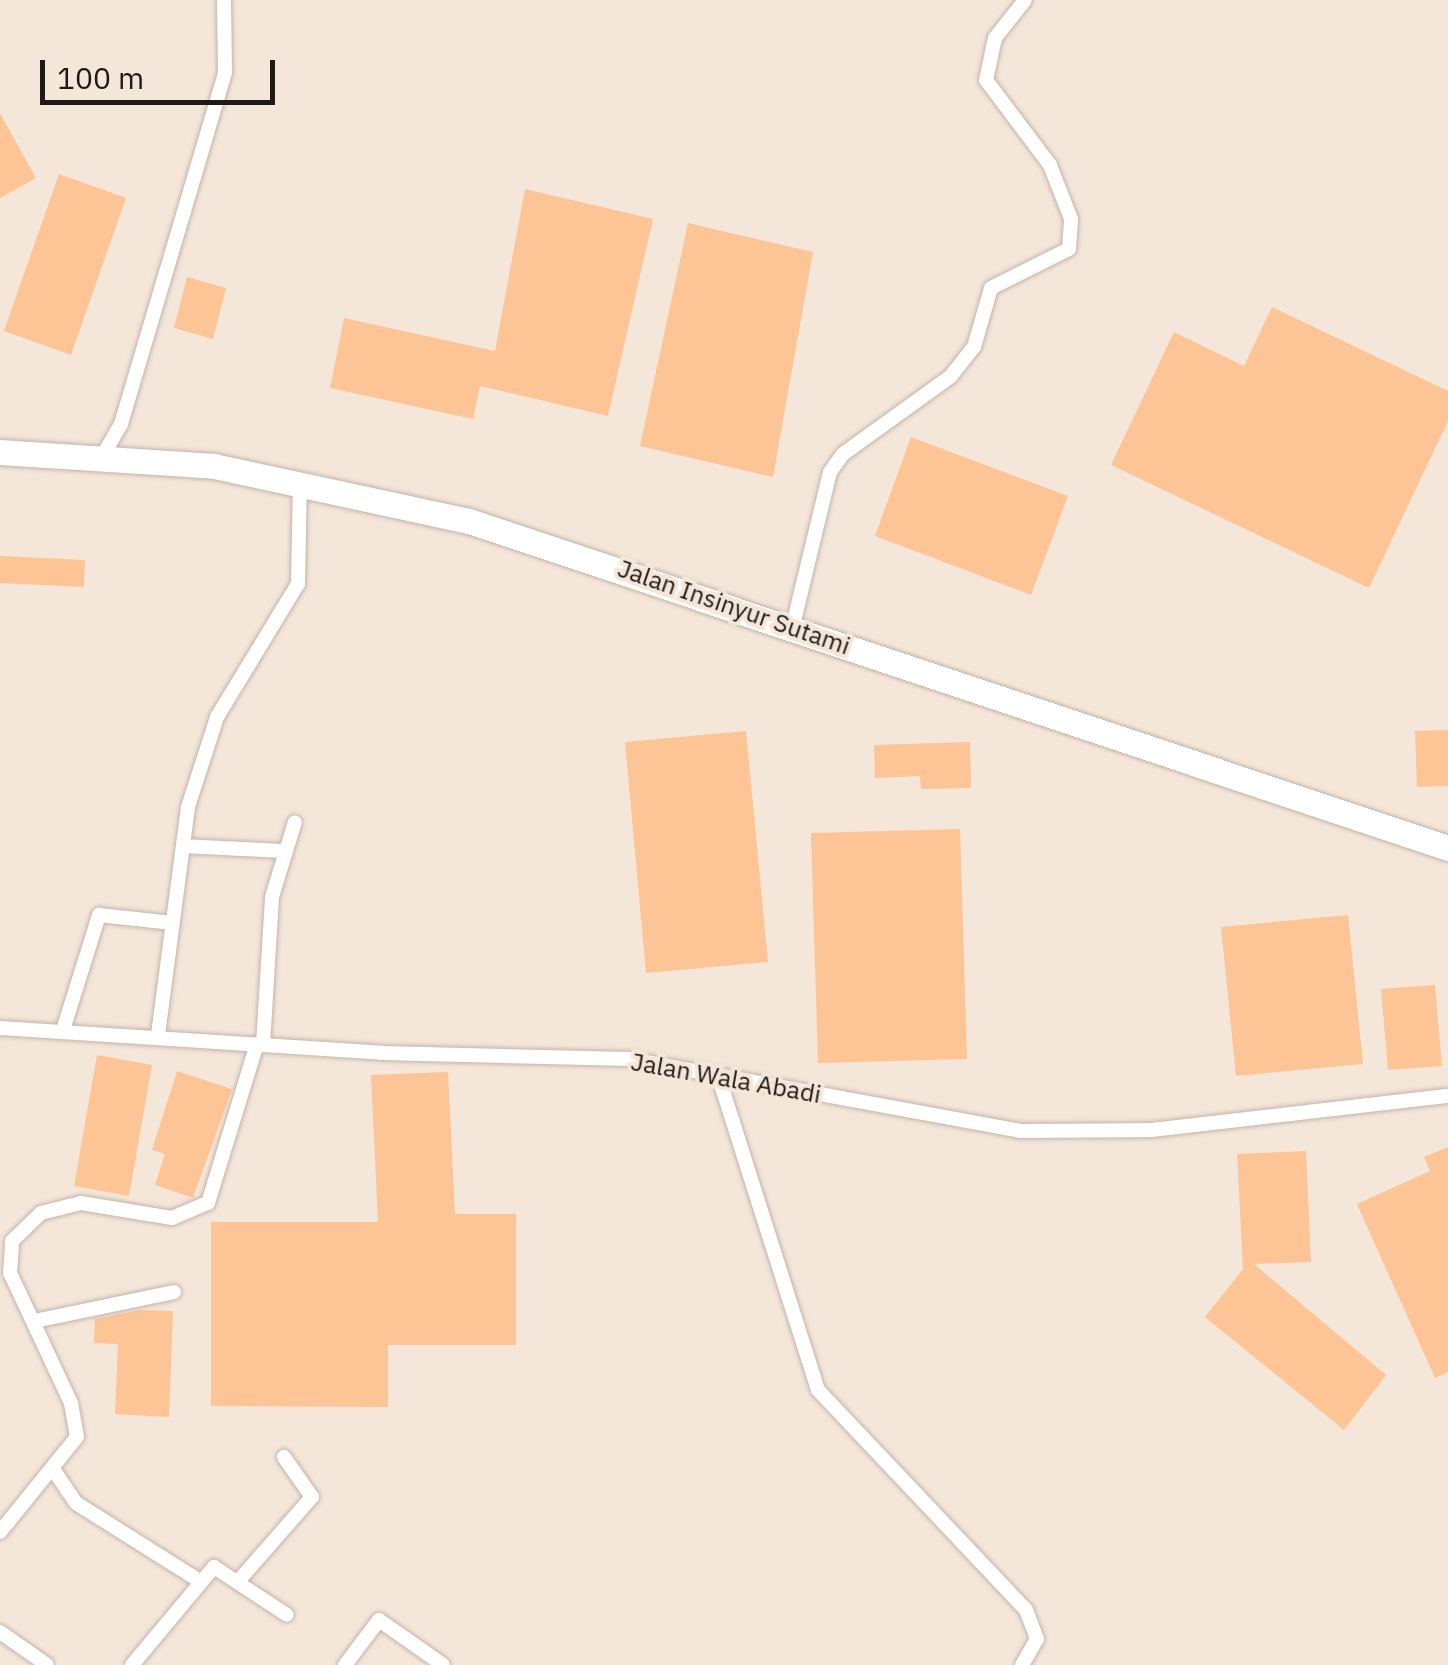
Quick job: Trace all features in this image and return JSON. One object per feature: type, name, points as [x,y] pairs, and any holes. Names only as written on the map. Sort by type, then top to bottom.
[{"type":"highway","name":"Jalan Insinyur Sutami","points":[[0,452],[99,462],[214,466],[300,480],[469,520],[793,625],[1096,736],[1448,848]]},
{"type":"street","points":[[99,462],[121,424],[224,72],[224,0]]},
{"type":"street","points":[[793,625],[830,472],[843,454],[951,376],[974,348],[992,288],[1069,248],[1071,219],[1050,165],[986,80],[995,38],[1024,0]]},
{"type":"street","points":[[158,1035],[183,846],[217,717],[298,584],[300,480]]},
{"type":"street","points":[[0,1532],[55,1472],[76,1437],[71,1404],[8,1256],[24,1225],[81,1203],[172,1218],[198,1211],[215,1190],[260,1045],[282,850],[294,822]]},
{"type":"street","points":[[183,846],[282,850]]},
{"type":"street","points":[[63,1030],[99,915],[172,923]]},
{"type":"street","name":"Jalan Wala Abadi","points":[[0,1028],[158,1035],[260,1045],[520,1051],[718,1074],[1020,1132],[1152,1130],[1448,1096]]},
{"type":"street","points":[[718,1074],[818,1390],[1026,1610],[1037,1639],[1022,1665]]},
{"type":"street","points":[[35,1321],[174,1292]]},
{"type":"street","points":[[241,1578],[312,1496],[284,1457]]},
{"type":"street","points":[[55,1472],[76,1503],[200,1582]]},
{"type":"street","points":[[132,1665],[200,1582],[220,1566],[287,1616]]},
{"type":"street","points":[[344,1665],[379,1620],[439,1664]]},
{"type":"street","points":[[0,1632],[47,1665]]},
{"type":"building","points":[[0,113],[36,178],[0,198]]},
{"type":"building","points":[[59,174],[126,198],[71,355],[4,331]]},
{"type":"building","points":[[525,189],[653,219],[608,416],[480,386],[473,419],[330,388],[344,318],[495,351]]},
{"type":"building","points":[[688,223],[813,252],[773,477],[640,446]]},
{"type":"building","points":[[187,277],[226,288],[213,339],[174,328]]},
{"type":"building","points":[[1272,307],[1448,391],[1448,421],[1369,588],[1111,465],[1174,332],[1244,366]]},
{"type":"building","points":[[911,437],[1068,496],[1031,595],[875,536]]},
{"type":"building","points":[[0,556],[85,560],[84,587],[0,583]]},
{"type":"building","points":[[1448,730],[1448,786],[1417,787],[1415,731]]},
{"type":"building","points":[[746,731],[768,962],[646,973],[625,742]]},
{"type":"building","points":[[970,742],[971,788],[921,789],[920,776],[875,778],[874,745]]},
{"type":"building","points":[[960,829],[967,1059],[818,1063],[811,833]]},
{"type":"building","points":[[1348,915],[1363,1064],[1236,1076],[1221,927]]},
{"type":"building","points":[[1435,985],[1442,1066],[1388,1070],[1381,989]]},
{"type":"building","points":[[97,1055],[152,1065],[129,1196],[74,1186]]},
{"type":"building","points":[[177,1071],[232,1089],[193,1198],[155,1185],[165,1154],[152,1150]]},
{"type":"building","points":[[448,1072],[455,1214],[516,1214],[516,1345],[388,1345],[388,1407],[211,1406],[211,1222],[378,1222],[371,1075]]},
{"type":"building","points":[[1448,1147],[1448,1372],[1435,1378],[1357,1204],[1430,1171],[1424,1157]]},
{"type":"building","points":[[1306,1151],[1311,1262],[1254,1264],[1386,1375],[1344,1430],[1205,1317],[1243,1269],[1237,1154]]},
{"type":"building","points":[[140,1310],[173,1311],[169,1417],[115,1414],[118,1344],[94,1343],[95,1319]]}]
